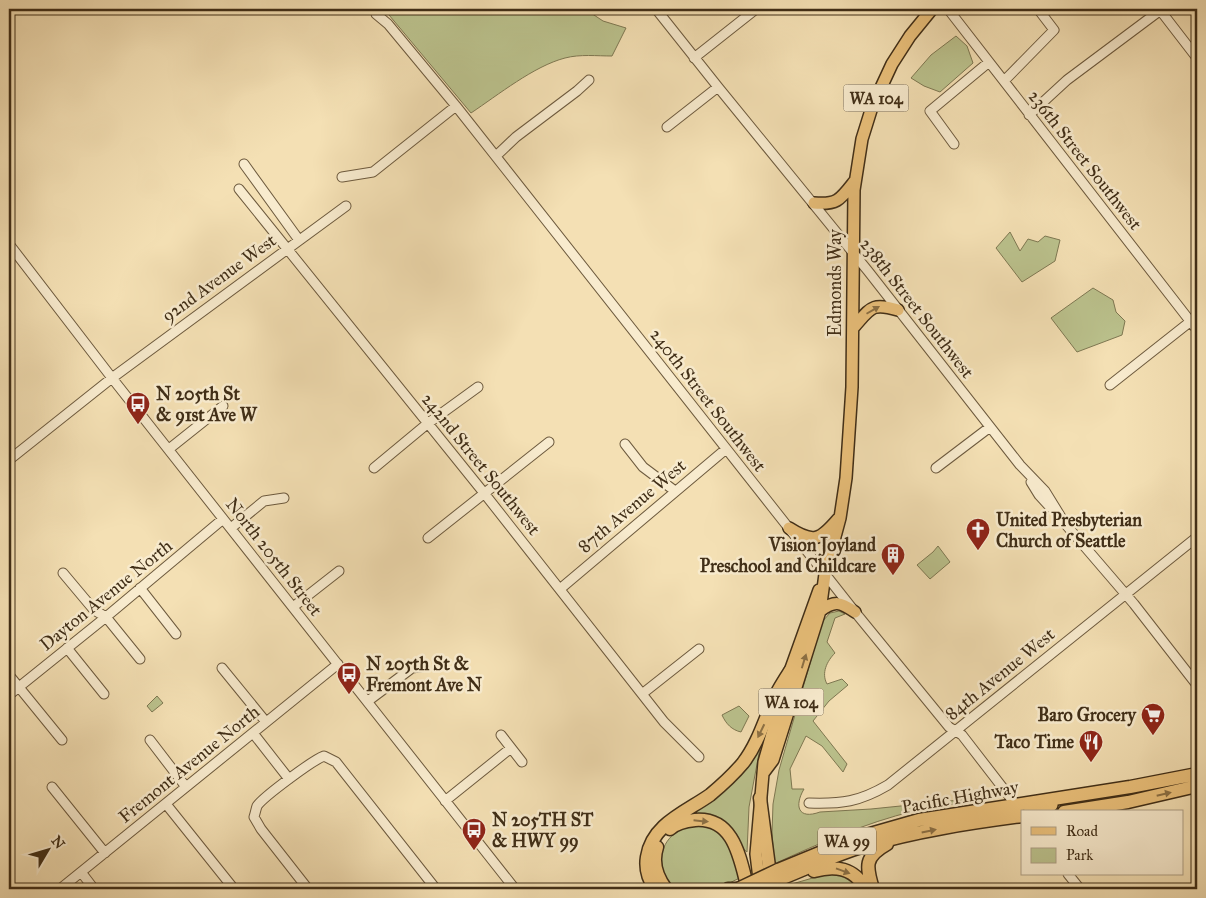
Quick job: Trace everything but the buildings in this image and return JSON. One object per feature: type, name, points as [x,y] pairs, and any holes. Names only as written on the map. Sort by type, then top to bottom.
[{"type":"highway","points":[[654,889],[648,877],[646,865],[656,833],[665,824],[708,796],[733,775],[754,744],[768,717],[773,700],[790,671]]},
{"type":"highway","name":"Pacific Highway","points":[[738,889],[777,880],[855,849],[899,837],[963,824],[1080,795],[1139,786],[1197,774]]},
{"type":"highway","points":[[1077,810],[1128,802],[1197,786]]},
{"type":"highway","points":[[760,798],[777,880],[819,870],[838,868],[854,876],[865,889]]},
{"type":"highway","name":"Pacific Highway","points":[[761,889],[856,838],[911,822],[1019,810]]},
{"type":"highway","points":[[666,889],[655,868],[654,857],[658,844],[672,827],[682,822],[699,820],[717,824],[732,837],[748,889]]},
{"type":"highway","points":[[873,889],[867,867],[871,856],[876,850],[899,837]]},
{"type":"highway","points":[[728,889],[738,889]]},
{"type":"main road","name":"Edmonds Way","points":[[764,772],[773,760],[820,611],[825,574],[840,518],[848,460],[852,387],[854,182],[862,139],[879,92],[892,64],[910,36],[932,9]]},
{"type":"main road","points":[[814,203],[827,204],[841,199],[854,182]]},
{"type":"main road","points":[[852,328],[869,310],[879,305],[898,310]]},
{"type":"main road","points":[[789,528],[802,536],[815,539],[828,532],[840,518]]},
{"type":"main road","name":"Edmonds Way","points":[[761,889],[756,854],[764,762],[790,671],[811,608],[825,574]]},
{"type":"main road","points":[[820,611],[832,604],[839,603],[855,612]]},
{"type":"main road","points":[[1032,810],[1074,802],[1080,795]]},
{"type":"street","name":"238th Street Southwest","points":[[656,9],[718,88],[814,203],[1020,465],[1045,491],[1064,522],[1197,685]]},
{"type":"street","points":[[694,58],[756,9]]},
{"type":"street","name":"236th Street Southwest","points":[[948,9],[1197,330]]},
{"type":"street","points":[[1004,81],[1054,30],[1038,9]]},
{"type":"street","points":[[1029,114],[1067,80],[1161,10],[1197,58]]},
{"type":"street","name":"240th Street Southwest","points":[[376,14],[388,24],[456,106],[855,612],[949,727],[962,735],[1019,810]]},
{"type":"street","points":[[954,144],[930,111],[989,62]]},
{"type":"street","points":[[496,156],[516,137],[577,91],[588,80]]},
{"type":"street","points":[[667,127],[718,88]]},
{"type":"street","points":[[342,177],[373,172],[456,106]]},
{"type":"street","points":[[244,164],[299,240]]},
{"type":"street","name":"242nd Street Southwest","points":[[239,189],[560,588],[664,722],[699,757]]},
{"type":"street","name":"92nd Avenue West","points":[[9,460],[112,378],[346,206]]},
{"type":"street","name":"North 205th Street","points":[[9,244],[112,378],[515,889]]},
{"type":"street","points":[[1110,385],[1191,321]]},
{"type":"street","points":[[374,468],[427,424],[478,387]]},
{"type":"street","points":[[169,449],[223,406]]},
{"type":"street","points":[[936,468],[990,427]]},
{"type":"street","points":[[428,538],[549,442]]},
{"type":"street","points":[[625,444],[643,466],[675,491]]},
{"type":"street","name":"87th Avenue West","points":[[560,588],[726,449]]},
{"type":"street","points":[[231,528],[264,501],[284,498]]},
{"type":"street","name":"Dayton Avenue North","points":[[9,695],[223,519]]},
{"type":"street","name":"84th Avenue West","points":[[809,803],[835,804],[860,799],[888,784],[1197,537]]},
{"type":"street","points":[[293,607],[339,571]]},
{"type":"street","points":[[63,573],[94,610],[106,617],[140,659]]},
{"type":"street","points":[[140,588],[176,634]]},
{"type":"street","points":[[67,648],[104,694]]},
{"type":"street","points":[[642,694],[699,649]]},
{"type":"street","name":"Fremont Avenue North","points":[[60,889],[338,664]]},
{"type":"street","points":[[368,701],[412,668],[420,667]]},
{"type":"street","points":[[222,668],[266,722]]},
{"type":"street","points":[[9,675],[62,740]]},
{"type":"street","points":[[253,733],[289,779]]},
{"type":"street","points":[[501,735],[522,762]]},
{"type":"street","points":[[150,740],[186,787]]},
{"type":"street","points":[[446,801],[511,748]]},
{"type":"street","points":[[308,889],[261,829],[254,817],[257,805],[316,759],[324,756],[336,762],[436,889]]},
{"type":"street","points":[[52,787],[105,853]]},
{"type":"street","points":[[166,804],[234,889]]},
{"type":"street","points":[[80,872],[94,889]]},
{"type":"street","points":[[1070,876],[1080,889]]},
{"type":"green space","points":[[384,9],[590,9],[588,11],[603,21],[626,28],[612,56],[577,56],[553,62],[516,82],[471,113]]},
{"type":"green space","points":[[956,36],[967,46],[973,63],[940,92],[924,86],[911,78],[931,55]]},
{"type":"green space","points":[[1010,232],[1020,251],[1028,239],[1038,242],[1045,236],[1060,240],[1055,261],[1022,282],[996,248]]},
{"type":"green space","points":[[1093,288],[1113,300],[1116,312],[1125,321],[1122,335],[1077,352],[1051,318]]},
{"type":"green space","points":[[938,546],[950,562],[930,579],[917,565]]},
{"type":"green space","points":[[839,611],[845,614],[835,618],[827,642],[835,653],[827,663],[825,680],[827,684],[842,679],[848,685],[829,701],[813,721],[847,764],[843,772],[822,746],[806,736],[790,769],[792,789],[804,789],[799,801],[800,810],[803,813],[813,814],[989,797],[923,809],[878,821],[774,864],[773,804],[779,770],[822,622],[830,613]]},
{"type":"green space","points":[[157,696],[163,703],[152,712],[147,706]]},
{"type":"green space","points":[[739,706],[749,716],[741,732],[730,726],[722,715]]},
{"type":"green space","points":[[760,748],[749,807],[747,852],[733,829],[722,821],[710,816],[690,815]]},
{"type":"green space","points":[[688,825],[713,827],[729,840],[740,878],[722,887],[712,889],[676,889],[670,885],[665,877],[662,866],[661,858],[663,851],[669,839]]},
{"type":"green space","points":[[830,873],[849,878],[859,889],[778,889],[778,888]]},
{"type":"place","name":"N 205th St & 91st Ave W","points":[[138,425]]},
{"type":"place","name":"United Presbyterian Church of Seattle","points":[[978,551]]},
{"type":"place","name":"Vision Joyland Preschool and Childcare","points":[[893,576]]},
{"type":"place","name":"N 205th St & Fremont Ave N","points":[[349,695]]},
{"type":"place","name":"Baro Grocery","points":[[1153,736]]},
{"type":"place","name":"Taco Time","points":[[1091,763]]},
{"type":"place","name":"N 205TH ST & HWY 99","points":[[474,851]]}]
